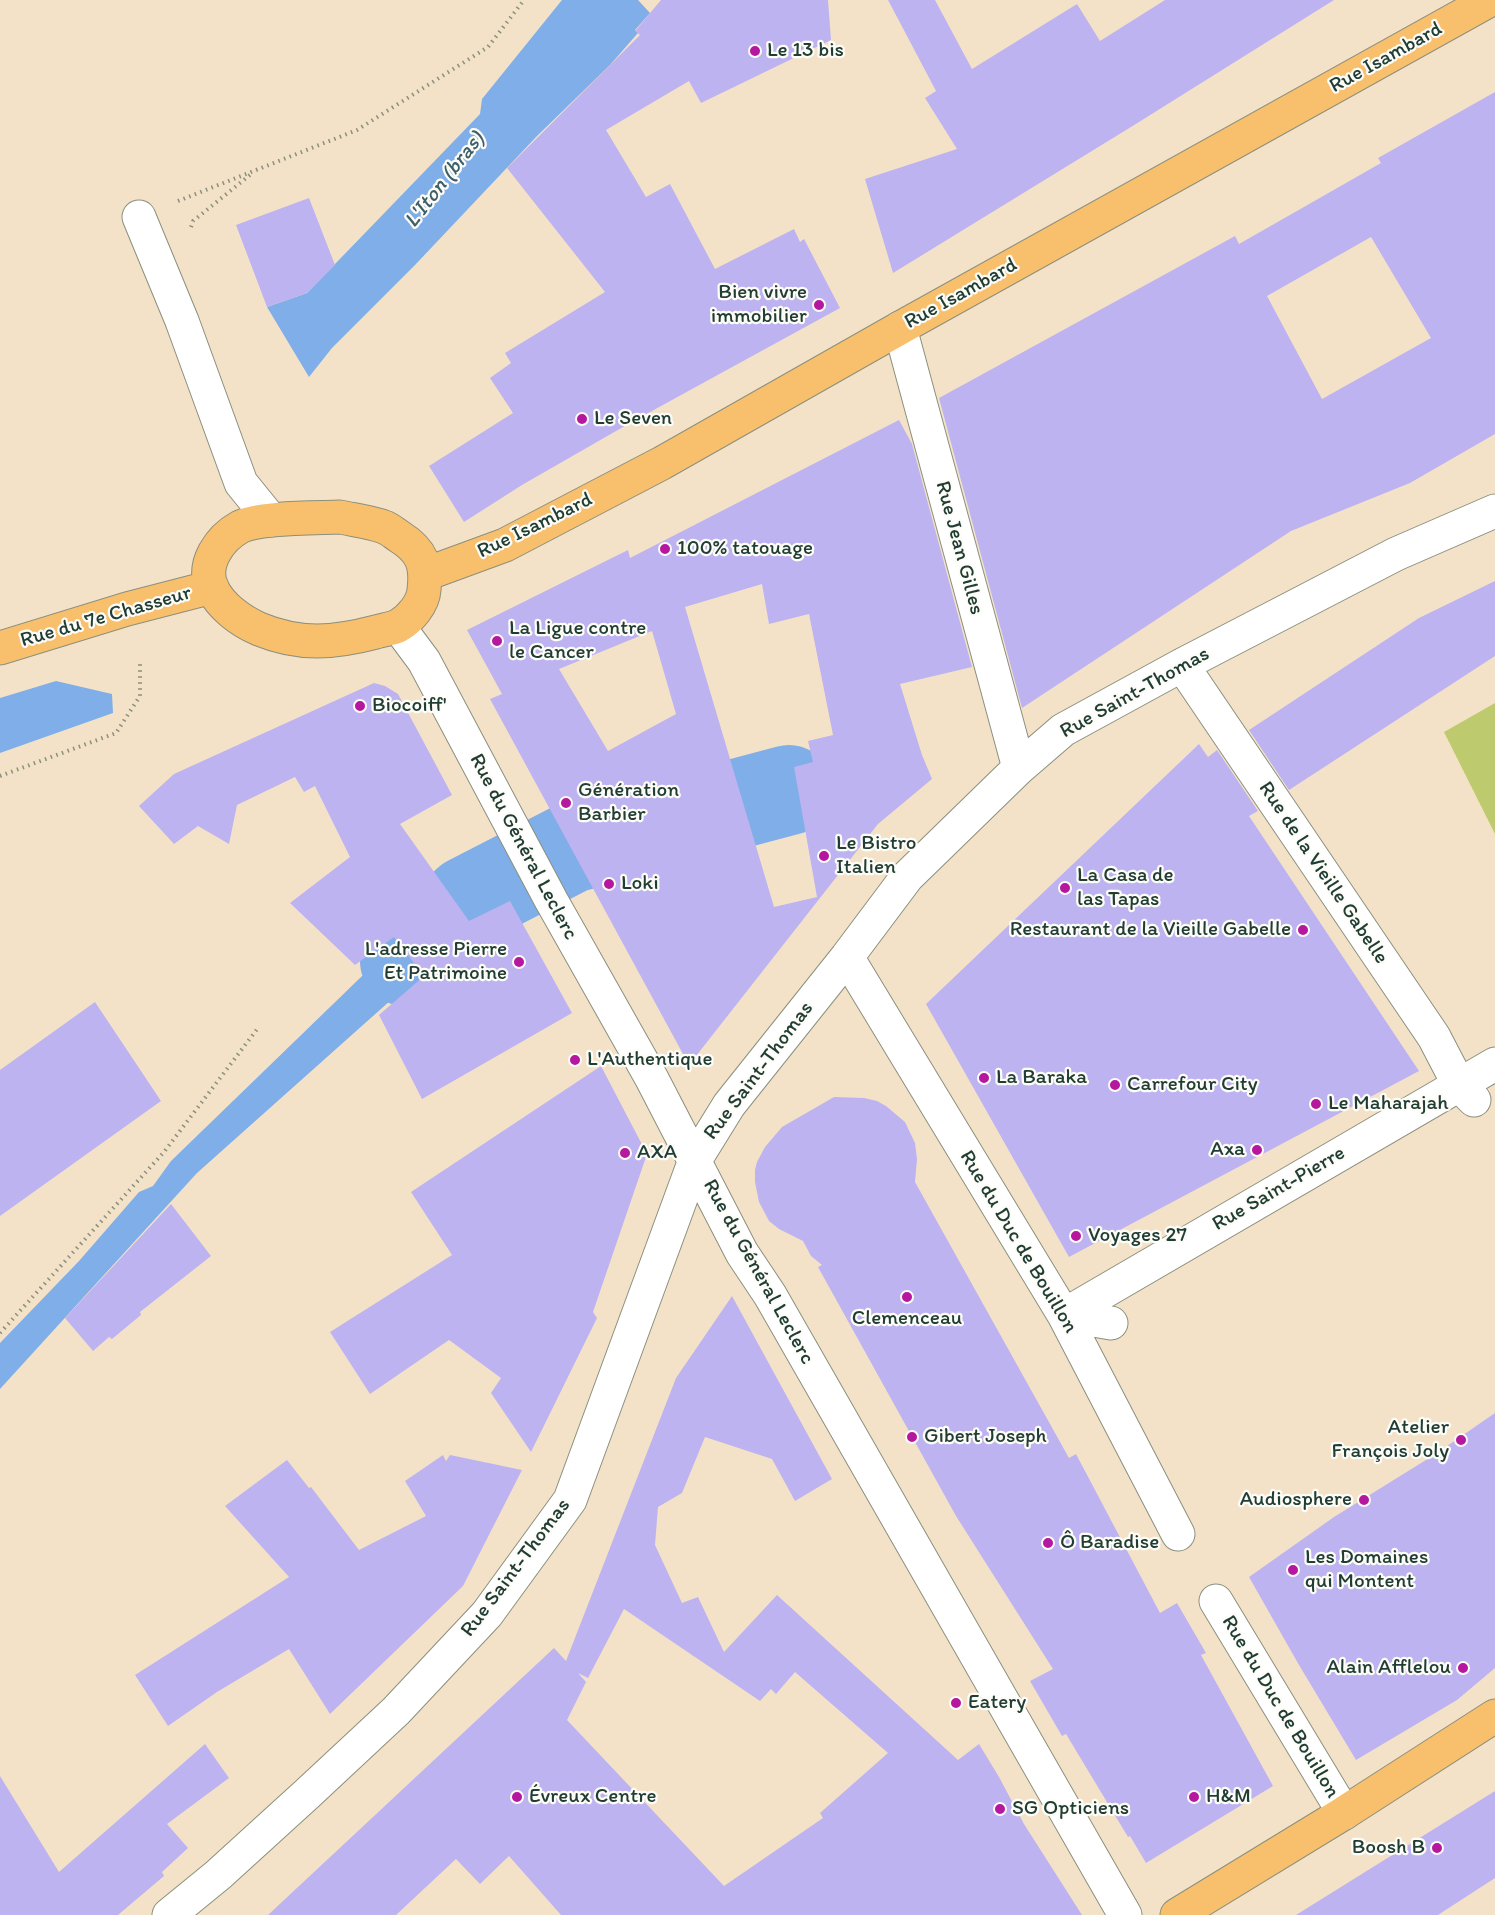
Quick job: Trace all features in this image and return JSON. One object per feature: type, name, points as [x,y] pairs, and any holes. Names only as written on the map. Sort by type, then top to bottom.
[{"type":"main road","name":"Rue Isambard","points":[[426,574],[505,545],[662,463],[1490,0]]},
{"type":"main road","points":[[340,517],[384,527],[409,543],[421,556],[426,574],[423,599],[412,614],[398,626],[351,638],[304,641],[273,634],[248,624],[224,605],[212,588],[209,573],[211,559],[220,543],[241,526],[271,520],[340,517]]},
{"type":"main road","name":"Rue du 7e Chasseur","points":[[0,648],[127,609],[212,588]]},
{"type":"main road","points":[[1177,1915],[1344,1813],[1495,1716]]},
{"type":"street","points":[[139,217],[182,321],[241,483],[271,520]]},
{"type":"street","name":"Rue Jean Gilles","points":[[900,328],[1019,768]]},
{"type":"street","name":"Rue Saint-Thomas","points":[[169,1915],[272,1827],[396,1711],[487,1614],[570,1500],[695,1160],[729,1105],[847,957],[907,877],[1019,768],[1063,730],[1182,665],[1396,554],[1495,511]]},
{"type":"street","name":"Rue du Général Leclerc","points":[[398,626],[424,661],[515,834],[695,1160],[742,1253],[770,1295],[1125,1915]]},
{"type":"street","name":"Rue de la Vieille Gabelle","points":[[1182,665],[1434,1037],[1467,1092]]},
{"type":"street","name":"Rue du Duc de Bouillon","points":[[847,957],[1064,1314],[1178,1534]]},
{"type":"street","name":"Rue Saint-Pierre","points":[[1064,1314],[1467,1092],[1495,1064]]},
{"type":"street","points":[[1064,1314],[1111,1323]]},
{"type":"street","name":"Rue du Duc de Bouillon","points":[[1216,1601],[1344,1813]]},
{"type":"path","points":[[139,217],[357,130],[488,47],[524,0]]},
{"type":"path","points":[[0,776],[116,733],[140,696],[140,664]]},
{"type":"path","points":[[0,1333],[164,1152],[258,1029]]},
{"type":"green space","points":[[1495,703],[1495,834],[1444,732]]},
{"type":"water","name":"L'Iton (bras)","points":[[562,0],[638,0],[650,13],[635,30],[638,33],[610,65],[537,136],[415,265],[332,348],[309,377],[267,307],[307,293],[480,114],[482,99]]},
{"type":"water","points":[[56,681],[112,694],[113,713],[0,753],[0,698]]},
{"type":"water","points":[[779,770],[798,811],[618,850],[583,870],[563,833],[621,808]]},
{"type":"water","points":[[494,873],[512,904],[508,902],[465,934],[197,1173],[0,1389],[0,1343],[79,1261],[139,1192],[153,1186],[171,1161],[423,917],[451,895]]},
{"type":"building","points":[[661,0],[828,0],[831,40],[701,103],[689,81],[606,130],[646,197],[670,184],[715,269],[794,229],[800,242],[804,239],[840,308],[630,423],[522,485],[464,522],[429,466],[513,413],[490,378],[511,363],[505,353],[605,292],[507,168],[640,35],[635,31]]},
{"type":"building","points":[[888,0],[935,0],[972,69],[1077,4],[1100,41],[1165,0],[1334,0],[893,273],[865,179],[957,149],[925,98],[936,91]]},
{"type":"building","points":[[1495,92],[1495,434],[1410,483],[1291,531],[1022,708],[939,398],[1235,236],[1239,244],[1381,163],[1378,158]],"holes":[[[1371,237],[1431,338],[1322,399],[1267,296]]]},
{"type":"building","points":[[309,198],[335,265],[307,293],[267,307],[236,225]]},
{"type":"building","points":[[899,420],[912,444],[972,667],[900,684],[922,755],[932,779],[878,824],[689,1065],[490,699],[502,694],[467,630],[628,550],[630,558]],"holes":[[[762,584],[769,624],[809,614],[833,735],[808,741],[813,762],[794,767],[817,897],[774,907],[685,607]],[[652,631],[676,714],[608,751],[559,669]]]},
{"type":"building","points":[[1495,581],[1495,656],[1289,790],[1249,730],[1419,618]]},
{"type":"building","points":[[374,683],[385,686],[398,694],[452,795],[400,824],[469,921],[510,901],[572,1013],[422,1099],[379,1015],[424,976],[394,937],[355,965],[290,903],[350,857],[315,786],[304,792],[295,777],[237,805],[229,844],[198,826],[174,844],[139,806],[174,774]]},
{"type":"building","points":[[1199,744],[1208,757],[1217,750],[1258,811],[1249,816],[1419,1071],[1069,1257],[926,1004]]},
{"type":"building","points":[[95,1002],[161,1101],[0,1216],[0,1070]]},
{"type":"building","points":[[601,1066],[647,1154],[593,1312],[597,1318],[531,1452],[491,1393],[501,1378],[449,1340],[370,1394],[330,1332],[452,1255],[411,1192]]},
{"type":"building","points":[[834,1097],[877,1101],[905,1122],[915,1143],[917,1159],[915,1182],[1069,1458],[1076,1454],[1160,1613],[1177,1603],[1206,1653],[1201,1655],[1273,1786],[1146,1863],[1066,1734],[1062,1736],[1030,1681],[1053,1669],[956,1516],[818,1267],[822,1265],[811,1256],[803,1241],[779,1229],[769,1221],[759,1202],[755,1170],[765,1147],[782,1127]]},
{"type":"building","points":[[171,1204],[211,1256],[140,1312],[141,1315],[112,1339],[109,1337],[93,1351],[65,1318]]},
{"type":"building","points":[[732,1296],[832,1479],[795,1501],[772,1459],[705,1437],[682,1493],[658,1507],[655,1545],[682,1603],[698,1597],[724,1652],[777,1595],[958,1760],[979,1744],[1024,1824],[1082,1915],[561,1915],[509,1856],[480,1884],[456,1859],[396,1915],[268,1915],[554,1648],[566,1661],[676,1378]],"holes":[[[624,1609],[760,1701],[771,1689],[776,1694],[795,1672],[888,1753],[820,1813],[823,1818],[724,1886],[567,1720],[586,1682],[578,1673],[588,1678]]]},
{"type":"building","points":[[1495,1413],[1495,1668],[1457,1700],[1356,1760],[1249,1577],[1334,1517],[1434,1455]]},
{"type":"building","points":[[443,1455],[446,1461],[450,1455],[522,1470],[463,1586],[330,1714],[289,1649],[217,1692],[168,1726],[135,1675],[289,1577],[225,1506],[287,1460],[309,1488],[311,1487],[359,1550],[426,1516],[405,1481]]},
{"type":"building","points":[[205,1744],[229,1778],[167,1824],[188,1848],[162,1872],[164,1876],[118,1915],[0,1915],[0,1776],[59,1872]]},
{"type":"building","points":[[1495,1791],[1495,1878],[1438,1915],[1296,1915]]},
{"type":"waterway","points":[[405,961],[468,901],[571,848],[789,790]]},
{"type":"place","name":"Le 13 bis","points":[[755,51]]},
{"type":"place","name":"Bien vivre immobilier","points":[[819,305]]},
{"type":"place","name":"Le Seven","points":[[582,419]]},
{"type":"place","name":"100% tatouage","points":[[665,549]]},
{"type":"place","name":"La Ligue contre le Cancer","points":[[497,641]]},
{"type":"place","name":"Biocoiff'","points":[[360,706]]},
{"type":"place","name":"Génération Barbier","points":[[566,803]]},
{"type":"place","name":"Le Bistro Italien","points":[[824,856]]},
{"type":"place","name":"Loki","points":[[609,884]]},
{"type":"place","name":"La Casa de las Tapas","points":[[1065,888]]},
{"type":"place","name":"Restaurant de la Vieille Gabelle","points":[[1303,930]]},
{"type":"place","name":"L'adresse Pierre Et Patrimoine","points":[[519,962]]},
{"type":"place","name":"L'Authentique","points":[[575,1060]]},
{"type":"place","name":"La Baraka","points":[[984,1078]]},
{"type":"place","name":"Carrefour City","points":[[1115,1085]]},
{"type":"place","name":"Le Maharajah","points":[[1316,1104]]},
{"type":"place","name":"Axa","points":[[1257,1150]]},
{"type":"place","name":"AXA","points":[[625,1153]]},
{"type":"place","name":"Voyages 27","points":[[1076,1236]]},
{"type":"place","name":"Clemenceau","points":[[907,1297]]},
{"type":"place","name":"Gibert Joseph","points":[[912,1437]]},
{"type":"place","name":"Atelier François Joly","points":[[1461,1440]]},
{"type":"place","name":"Audiosphere","points":[[1364,1500]]},
{"type":"place","name":"Ô Baradise","points":[[1048,1543]]},
{"type":"place","name":"Les Domaines qui Montent","points":[[1293,1570]]},
{"type":"place","name":"Alain Afflelou","points":[[1463,1668]]},
{"type":"place","name":"Eatery","points":[[956,1703]]},
{"type":"place","name":"Évreux Centre","points":[[517,1797]]},
{"type":"place","name":"H&M","points":[[1194,1797]]},
{"type":"place","name":"SG Opticiens","points":[[1000,1809]]},
{"type":"place","name":"Boosh B","points":[[1437,1848]]}]
